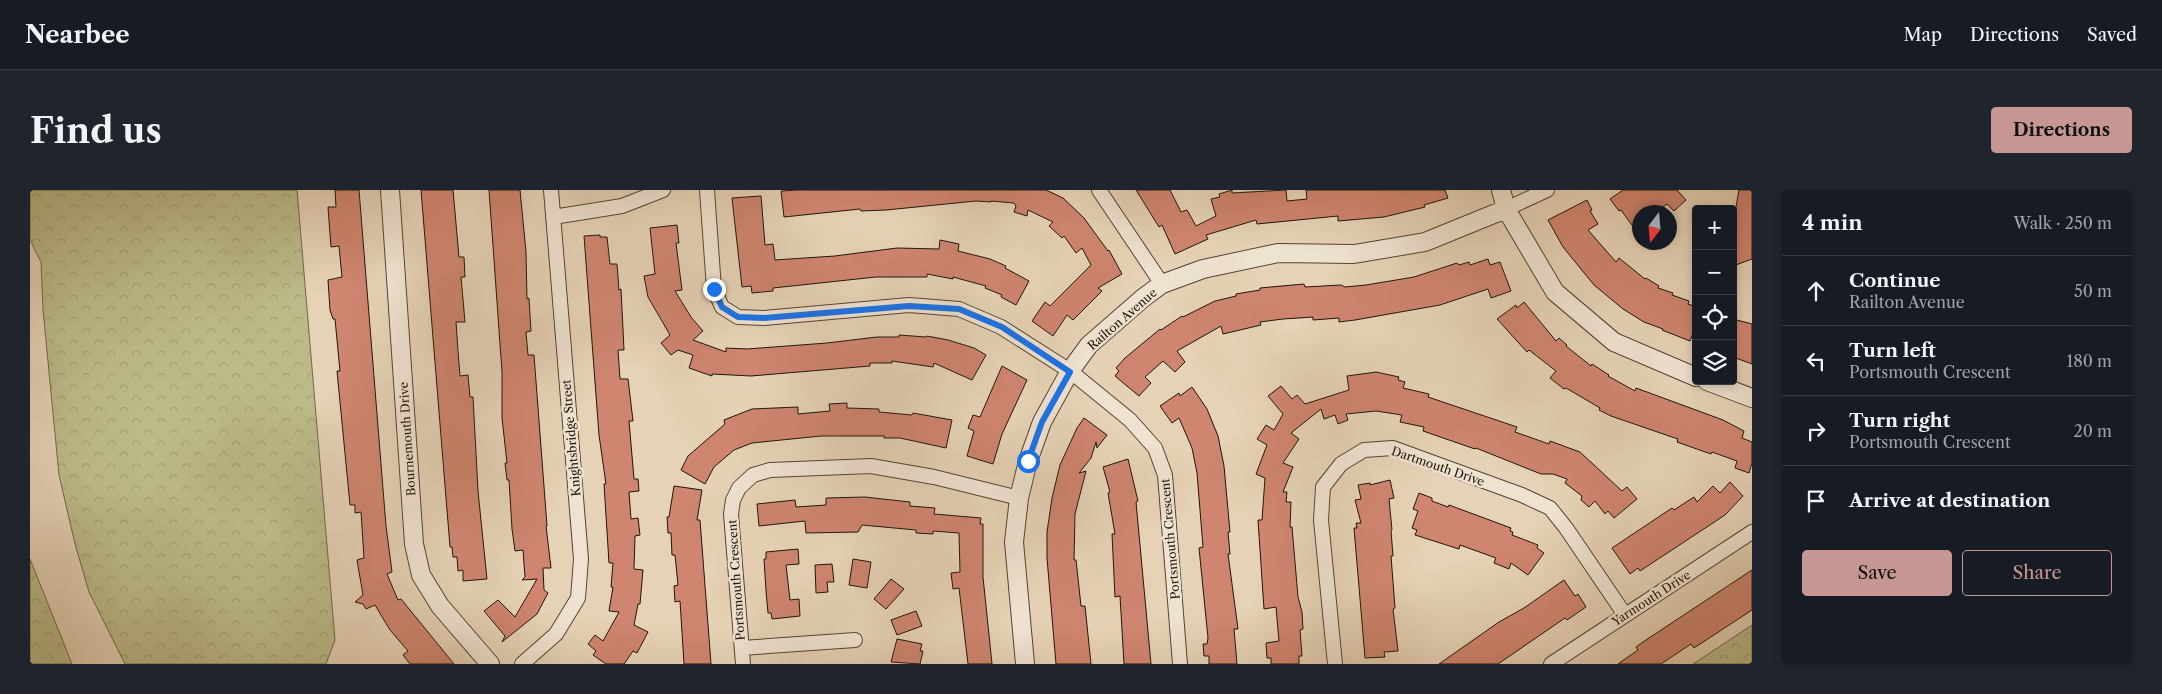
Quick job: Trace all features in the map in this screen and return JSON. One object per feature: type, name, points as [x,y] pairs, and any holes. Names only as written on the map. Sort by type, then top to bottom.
[{"type":"street","name":"Bournemouth Drive","points":[[390,190],[414,544],[421,575],[440,606],[490,664]]},
{"type":"street","name":"Knightsbridge Street","points":[[522,664],[556,634],[578,598],[581,559],[551,190]]},
{"type":"street","points":[[553,217],[622,206],[663,190]]},
{"type":"street","name":"Portsmouth Crescent","points":[[707,190],[714,289],[722,307],[738,317],[764,318],[909,306],[959,309],[1002,327],[1070,372],[1130,420],[1155,448],[1165,475],[1180,664]]},
{"type":"street","points":[[1099,190],[1162,284]]},
{"type":"street","points":[[1502,190],[1506,208],[1555,292],[1614,342],[1692,375]]},
{"type":"street","points":[[1506,208],[1548,190]]},
{"type":"street","name":"Railton Avenue","points":[[1025,664],[1014,542],[1019,498],[1028,461],[1042,422],[1070,372],[1090,345],[1143,298],[1162,284],[1203,269],[1278,253],[1354,254],[1425,242],[1506,208]]},
{"type":"street","points":[[1718,385],[1752,398]]},
{"type":"street","name":"Dartmouth Drive","points":[[1335,664],[1321,520],[1323,487],[1340,464],[1364,450],[1393,448],[1522,495],[1550,508],[1566,528],[1625,615]]},
{"type":"street","name":"Portsmouth Crescent","points":[[743,664],[731,514],[733,500],[739,488],[753,475],[770,470],[871,466],[934,477],[1019,498]]},
{"type":"street","name":"Yarmouth Drive","points":[[1551,664],[1752,532]]},
{"type":"street","points":[[742,648],[855,640]]},
{"type":"green space","points":[[30,190],[297,190],[335,640],[326,664],[125,664],[89,592],[75,544],[59,475],[43,310],[41,262],[30,240]]},
{"type":"green space","points":[[30,559],[72,664],[30,664]]},
{"type":"green space","points":[[1752,625],[1752,664],[1693,664]]},
{"type":"building","points":[[335,190],[359,190],[386,526],[392,572],[387,574],[398,600],[401,599],[454,664],[410,664],[403,655],[408,651],[390,630],[375,605],[366,609],[363,604],[355,602],[363,595],[357,560],[364,558],[361,512],[355,513],[355,505],[350,505],[337,371],[340,371],[335,319],[333,319],[330,310],[328,280],[342,277],[339,246],[331,247],[328,207],[336,207]]},
{"type":"building","points":[[421,190],[453,190],[459,257],[464,257],[465,277],[461,277],[465,322],[456,322],[460,376],[468,375],[470,397],[473,397],[478,491],[487,579],[463,581],[463,570],[458,571],[457,557],[453,557],[452,547],[450,547]]},
{"type":"building","points":[[489,190],[520,190],[531,331],[526,332],[528,355],[534,355],[546,526],[551,568],[543,568],[544,590],[548,593],[537,614],[502,642],[505,636],[484,611],[498,600],[515,617],[537,579],[522,580],[525,577],[523,550],[515,551],[512,529],[509,480],[507,480],[505,463],[507,463],[502,418],[502,372]]},
{"type":"building","points":[[1046,190],[1063,198],[1084,218],[1109,250],[1122,274],[1098,288],[1102,291],[1073,320],[1067,315],[1053,336],[1032,321],[1045,302],[1050,306],[1091,265],[1082,248],[1076,253],[1064,236],[1062,238],[1049,226],[1053,222],[1028,210],[1027,216],[1014,212],[1016,206],[1014,203],[991,201],[886,210],[861,211],[860,209],[784,217],[781,191]]},
{"type":"building","points":[[1136,190],[1170,190],[1181,212],[1187,210],[1196,226],[1216,216],[1211,199],[1220,197],[1219,194],[1232,190],[1232,193],[1286,190],[1287,201],[1307,199],[1306,190],[1445,190],[1448,198],[1424,205],[1425,207],[1384,217],[1338,221],[1338,216],[1257,224],[1256,220],[1206,235],[1208,239],[1175,254],[1162,225],[1159,227]]},
{"type":"building","points":[[1623,190],[1677,190],[1686,200],[1677,208],[1677,205],[1667,204],[1632,205],[1632,225],[1610,199]]},
{"type":"building","points":[[1739,190],[1752,190],[1752,259],[1737,265],[1737,205]]},
{"type":"building","points":[[761,196],[765,245],[773,244],[775,260],[835,256],[897,248],[939,249],[940,240],[959,244],[958,251],[990,259],[1006,266],[1005,268],[1029,281],[1016,305],[1001,297],[1002,295],[985,288],[986,286],[953,277],[953,279],[927,274],[927,277],[876,277],[773,288],[773,291],[752,293],[751,286],[742,287],[732,198]]},
{"type":"building","points":[[1587,200],[1592,210],[1590,211],[1598,224],[1588,230],[1616,262],[1619,258],[1645,279],[1659,286],[1658,288],[1689,301],[1688,304],[1692,306],[1692,336],[1690,341],[1644,322],[1623,309],[1594,285],[1563,247],[1548,220]]},
{"type":"building","points":[[677,225],[679,243],[676,243],[682,290],[675,291],[691,317],[703,331],[693,340],[726,352],[726,348],[747,349],[827,343],[877,337],[899,337],[899,335],[927,336],[974,348],[986,355],[972,380],[934,363],[933,367],[892,361],[892,363],[870,363],[870,366],[751,376],[712,374],[712,376],[689,368],[693,355],[678,350],[671,355],[661,343],[670,335],[648,297],[644,276],[655,274],[650,228]]},
{"type":"building","points":[[600,235],[600,237],[607,237],[610,264],[617,264],[619,290],[621,289],[624,350],[618,350],[620,379],[628,379],[633,421],[629,421],[634,479],[638,479],[639,491],[629,492],[631,519],[638,518],[640,535],[635,536],[634,569],[643,570],[640,604],[638,604],[634,625],[648,632],[637,653],[633,651],[624,664],[606,664],[593,655],[596,651],[588,644],[595,635],[603,641],[619,612],[609,611],[613,587],[611,587],[613,563],[609,563],[604,484],[606,484],[599,435],[584,236]]},
{"type":"building","points":[[1488,259],[1490,265],[1500,262],[1511,291],[1491,298],[1488,289],[1440,305],[1339,322],[1339,318],[1313,320],[1313,317],[1283,319],[1260,322],[1261,325],[1223,334],[1221,326],[1177,351],[1185,362],[1175,372],[1163,361],[1145,377],[1151,383],[1139,396],[1115,376],[1119,371],[1116,368],[1125,358],[1160,329],[1182,316],[1215,301],[1236,296],[1236,294],[1260,290],[1260,288],[1304,284],[1305,287],[1366,285],[1414,277],[1457,263],[1459,265],[1469,262],[1470,265]]},
{"type":"building","points":[[1524,302],[1556,341],[1559,338],[1591,366],[1592,364],[1608,376],[1635,391],[1636,388],[1723,420],[1744,431],[1742,438],[1752,442],[1752,463],[1749,473],[1735,468],[1737,461],[1677,442],[1678,439],[1611,416],[1566,388],[1564,389],[1550,378],[1556,371],[1529,350],[1527,352],[1497,319],[1516,305],[1517,308]]},
{"type":"building","points":[[1737,320],[1752,324],[1752,364],[1737,358]]},
{"type":"building","points":[[1002,366],[1027,380],[1002,434],[993,464],[967,456],[974,431],[968,428],[973,415],[980,417]]},
{"type":"building","points":[[1376,372],[1399,377],[1398,380],[1405,382],[1403,388],[1429,394],[1428,397],[1517,427],[1515,432],[1549,444],[1550,441],[1580,452],[1622,491],[1627,487],[1637,499],[1614,518],[1608,511],[1605,514],[1595,501],[1589,507],[1581,500],[1582,496],[1565,483],[1567,479],[1553,474],[1541,474],[1476,448],[1423,431],[1424,427],[1400,422],[1402,415],[1376,411],[1346,414],[1348,420],[1338,424],[1335,415],[1324,419],[1321,409],[1291,433],[1299,439],[1283,463],[1293,467],[1283,492],[1287,492],[1286,502],[1291,502],[1290,527],[1292,527],[1298,597],[1302,612],[1303,629],[1300,630],[1302,656],[1299,656],[1299,664],[1271,664],[1271,658],[1267,658],[1266,643],[1279,641],[1276,607],[1264,609],[1258,520],[1262,520],[1265,478],[1256,474],[1267,445],[1257,439],[1266,425],[1274,430],[1283,414],[1268,396],[1281,386],[1292,399],[1297,395],[1305,404],[1349,390],[1347,376]]},
{"type":"building","points":[[1192,387],[1207,409],[1218,436],[1224,466],[1230,532],[1228,532],[1230,554],[1228,554],[1238,629],[1234,629],[1237,664],[1209,664],[1209,656],[1204,656],[1203,644],[1207,644],[1208,638],[1199,548],[1203,547],[1197,473],[1192,448],[1179,418],[1172,423],[1160,406],[1179,393],[1180,396]]},
{"type":"building","points":[[847,403],[847,408],[879,409],[879,412],[912,415],[913,413],[952,420],[946,448],[900,438],[884,438],[884,436],[821,436],[752,443],[734,450],[714,467],[705,484],[681,470],[688,456],[725,424],[724,420],[752,409],[798,407],[798,414],[830,411],[829,404]]},
{"type":"building","points":[[1084,418],[1107,435],[1097,448],[1096,442],[1091,458],[1079,473],[1086,471],[1075,514],[1074,560],[1076,560],[1081,606],[1085,606],[1091,664],[1056,664],[1047,558],[1047,532],[1052,498],[1060,465],[1077,428]]},
{"type":"building","points":[[1128,459],[1138,501],[1136,502],[1151,664],[1124,664],[1120,596],[1115,597],[1112,534],[1115,534],[1108,493],[1110,492],[1103,467]]},
{"type":"building","points":[[1390,480],[1394,498],[1389,499],[1395,608],[1393,609],[1398,651],[1384,652],[1385,657],[1365,658],[1354,528],[1357,528],[1356,523],[1361,523],[1355,500],[1361,499],[1358,485],[1370,483],[1370,485]]},
{"type":"building","points":[[1730,482],[1743,496],[1725,515],[1640,571],[1638,568],[1630,574],[1612,548],[1672,508],[1674,510],[1694,497],[1697,502],[1713,486],[1720,493]]},
{"type":"building","points":[[674,486],[702,490],[697,520],[700,520],[711,664],[684,664],[680,601],[675,602],[674,586],[678,585],[675,555],[672,555],[671,533],[668,533],[667,517],[669,517]]},
{"type":"building","points":[[1419,493],[1432,498],[1432,501],[1448,507],[1449,505],[1511,528],[1512,535],[1538,545],[1537,548],[1544,553],[1528,575],[1511,563],[1509,569],[1494,563],[1496,558],[1460,545],[1459,549],[1415,535],[1417,530],[1412,528],[1418,511],[1413,509]]},
{"type":"building","points":[[865,497],[910,502],[910,506],[935,508],[934,514],[981,518],[980,524],[983,524],[983,577],[992,664],[968,664],[959,588],[953,589],[951,573],[960,572],[959,533],[933,531],[933,534],[916,533],[916,530],[862,525],[858,532],[806,533],[805,521],[759,526],[757,504],[795,500],[796,507],[826,505],[826,498]]},
{"type":"building","points":[[798,549],[799,564],[786,565],[790,600],[799,599],[800,616],[772,619],[771,613],[768,613],[766,591],[764,559],[766,559],[766,552]]},
{"type":"building","points":[[853,559],[871,562],[867,588],[849,585]]},
{"type":"building","points":[[832,564],[834,582],[827,582],[828,592],[816,593],[815,565]]},
{"type":"building","points":[[1752,570],[1752,610],[1694,648],[1691,644],[1661,664],[1618,664],[1638,650],[1636,647]]},
{"type":"building","points":[[891,579],[904,589],[886,609],[874,599]]},
{"type":"building","points":[[1564,580],[1575,596],[1578,594],[1586,607],[1567,620],[1565,618],[1498,664],[1439,664],[1499,622],[1524,608]]},
{"type":"building","points":[[916,611],[922,626],[897,635],[891,620]]},
{"type":"building","points":[[897,639],[922,644],[920,651],[923,651],[920,664],[891,662]]},
{"type":"route","points":[[714,289],[722,307],[738,317],[764,318],[909,306],[959,309],[1002,327],[1070,372],[1042,422],[1028,461]]}]
